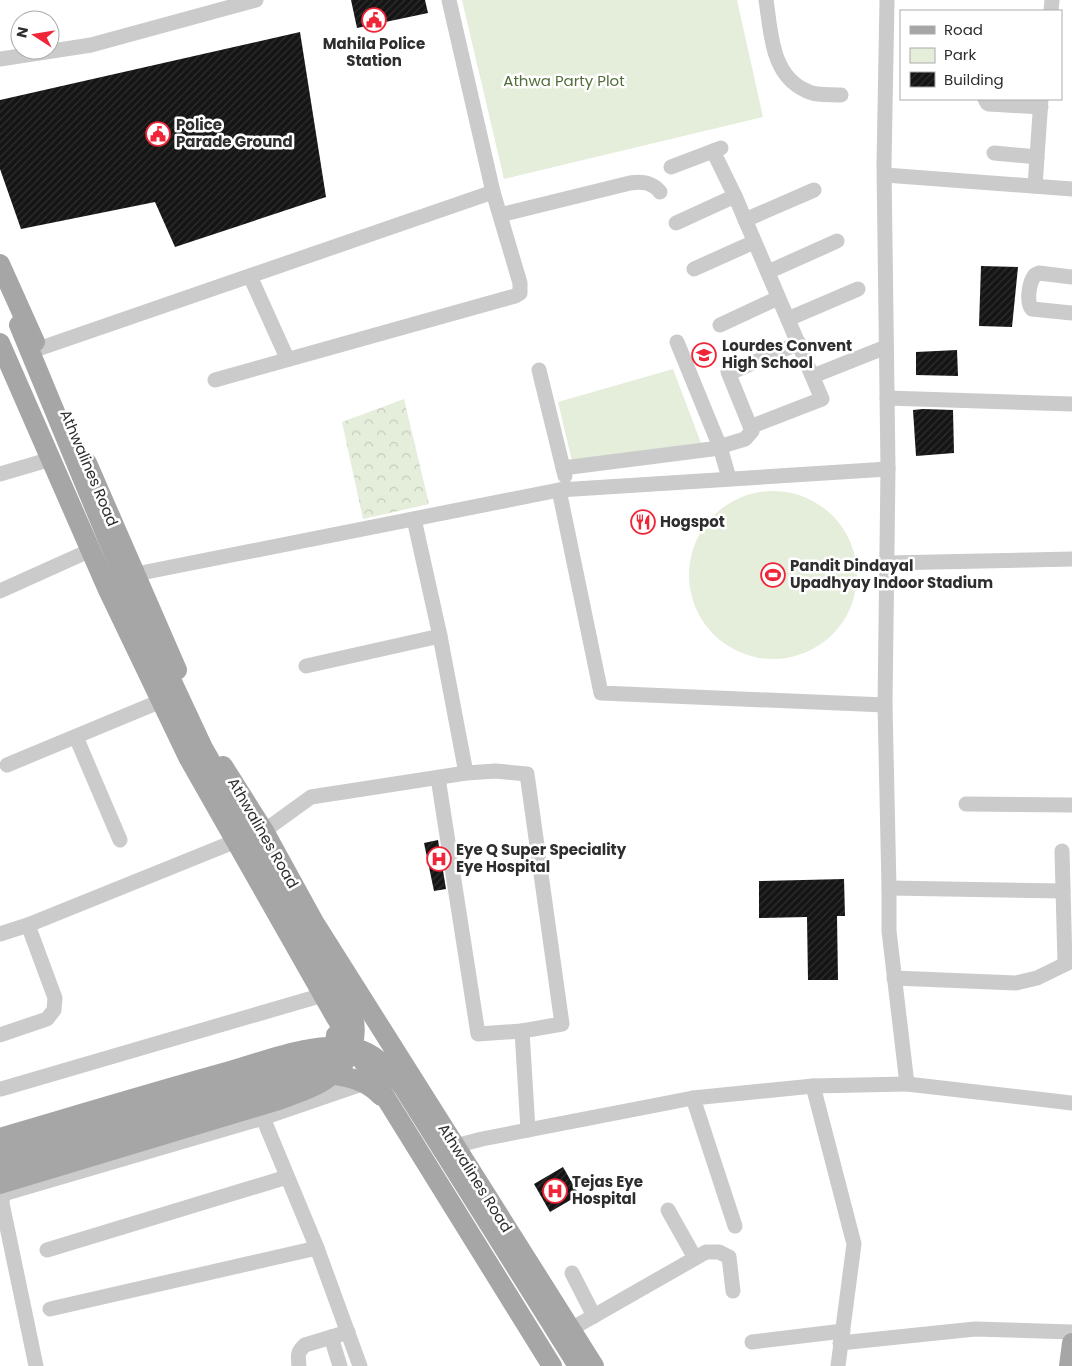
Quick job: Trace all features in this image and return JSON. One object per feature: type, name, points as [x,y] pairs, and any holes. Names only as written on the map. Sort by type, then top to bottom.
[{"type":"main road","points":[[0,1184],[278,1100],[307,1089],[325,1080],[344,1062],[354,1043],[356,1026],[354,1014],[348,1002],[203,748],[124,581],[19,325],[6,289],[2,269]]},
{"type":"main road","name":"Athwalines Road","points":[[2,269],[27,322],[134,574],[211,746],[264,832],[314,922],[594,1366]]},
{"type":"main road","name":"Athwalines Road","points":[[0,343],[90,550],[188,757],[370,1081]]},
{"type":"main road","points":[[269,899],[294,885]]},
{"type":"main road","points":[[0,1153],[296,1070],[321,1061],[334,1047],[336,1038],[335,1016]]},
{"type":"main road","points":[[0,1138],[305,1050],[330,1047],[359,1050],[381,1063],[403,1087],[578,1366]]},
{"type":"main road","points":[[0,1170],[331,1075],[349,1076],[370,1081],[396,1115],[552,1366]]},
{"type":"main road","points":[[1069,1366],[1072,1343]]},
{"type":"street","points":[[0,59],[91,45],[256,0]]},
{"type":"street","points":[[215,380],[287,358],[517,295],[521,290],[493,192],[448,0]]},
{"type":"street","points":[[766,0],[775,56],[791,81],[807,92],[841,95]]},
{"type":"street","points":[[887,0],[893,35],[885,175],[888,469],[885,705],[889,931],[907,1084]]},
{"type":"street","points":[[986,100],[989,104],[1041,103],[1035,186]]},
{"type":"street","points":[[671,167],[717,150],[754,242],[822,398],[755,425]]},
{"type":"street","points":[[994,153],[1037,157]]},
{"type":"street","points":[[885,175],[1072,189]]},
{"type":"street","points":[[500,215],[630,183],[649,184],[655,186],[660,192]]},
{"type":"street","points":[[745,220],[814,190]]},
{"type":"street","points":[[38,349],[493,192]]},
{"type":"street","points":[[676,223],[735,196]]},
{"type":"street","points":[[768,272],[837,240]]},
{"type":"street","points":[[694,269],[754,242]]},
{"type":"street","points":[[1072,277],[1035,274],[1031,281],[1029,304],[1032,309],[1072,313]]},
{"type":"street","points":[[250,276],[287,358]]},
{"type":"street","points":[[788,319],[858,289]]},
{"type":"street","points":[[720,325],[778,298]]},
{"type":"street","points":[[676,342],[720,447],[729,478]]},
{"type":"street","points":[[563,468],[720,447],[745,439],[752,432],[731,371],[799,344]]},
{"type":"street","points":[[813,376],[886,347]]},
{"type":"street","points":[[539,370],[563,468],[563,490],[601,693],[885,705]]},
{"type":"street","points":[[887,398],[1072,404]]},
{"type":"street","points":[[0,474],[51,458]]},
{"type":"street","points":[[104,579],[563,490],[888,469]]},
{"type":"street","points":[[414,518],[440,636],[466,773]]},
{"type":"street","points":[[0,591],[90,550]]},
{"type":"street","points":[[887,563],[1072,559]]},
{"type":"street","points":[[306,666],[440,636]]},
{"type":"street","points":[[6,765],[161,701]]},
{"type":"street","points":[[76,736],[120,840]]},
{"type":"street","points":[[264,832],[311,797],[466,773],[496,771],[527,774],[562,1024],[522,1031],[478,1034],[438,778]]},
{"type":"street","points":[[966,804],[1072,805]]},
{"type":"street","points":[[0,934],[28,925],[236,841]]},
{"type":"street","points":[[894,978],[1016,983],[1037,978],[1069,962],[1063,891],[1062,851]]},
{"type":"street","points":[[889,888],[1063,891]]},
{"type":"street","points":[[0,1035],[47,1019],[54,1010],[55,998],[28,925]]},
{"type":"street","points":[[2,1089],[323,995]]},
{"type":"street","points":[[522,1031],[528,1130]]},
{"type":"street","points":[[36,1366],[2,1203],[3,1194],[263,1118],[370,1081]]},
{"type":"street","points":[[427,1164],[454,1146],[528,1130],[693,1098],[813,1086],[907,1084],[1072,1103]]},
{"type":"street","points":[[813,1086],[853,1237],[854,1251],[838,1366]]},
{"type":"street","points":[[693,1098],[735,1226]]},
{"type":"street","points":[[263,1118],[317,1248],[360,1366]]},
{"type":"street","points":[[47,1250],[287,1177]]},
{"type":"street","points":[[668,1210],[695,1258]]},
{"type":"street","points":[[50,1309],[317,1248]]},
{"type":"street","points":[[571,1329],[706,1252],[719,1252],[729,1257],[733,1292]]},
{"type":"street","points":[[572,1273],[594,1316]]},
{"type":"street","points":[[752,1342],[967,1329],[1072,1332]]},
{"type":"street","points":[[300,1366],[298,1356],[300,1350],[305,1345],[348,1332]]},
{"type":"street","points":[[331,1337],[340,1366]]},
{"type":"green space","name":"Athwa Party Plot","points":[[462,0],[737,0],[763,117],[504,179]]},
{"type":"green space","points":[[673,369],[701,443],[572,461],[558,402]]},
{"type":"green space","points":[[404,399],[429,504],[363,519],[342,422]]},
{"type":"green space","name":"Pandit Dindayal Upadhyay Indoor Stadium","points":[[765,491],[781,491],[813,501],[838,522],[851,543],[857,575],[851,607],[843,622],[826,640],[805,653],[781,659],[765,659],[741,653],[726,645],[703,622],[695,607],[689,583],[689,567],[695,543],[703,528],[726,505],[741,497]]},
{"type":"building","name":"Mahila Police Station","points":[[351,0],[425,0],[428,13],[357,28]]},
{"type":"building","name":"Police Parade Ground","points":[[300,32],[326,197],[175,247],[155,202],[21,229],[0,169],[0,100]]},
{"type":"building","points":[[981,266],[1018,267],[1012,327],[979,326]]},
{"type":"building","points":[[957,350],[958,376],[916,375],[916,352]]},
{"type":"building","points":[[913,410],[953,410],[954,453],[916,456]]},
{"type":"building","points":[[438,840],[446,889],[434,891],[424,843]]},
{"type":"building","points":[[844,879],[845,916],[837,916],[838,980],[808,980],[807,917],[759,918],[759,881]]},
{"type":"building","points":[[563,1167],[579,1195],[550,1212],[534,1184]]},
{"type":"place","name":"Mahila Police Station","points":[[374,20]]},
{"type":"place","name":"Police Parade Ground","points":[[158,134]]},
{"type":"place","name":"Lourdes Convent High School","points":[[704,355]]},
{"type":"place","name":"Hogspot","points":[[643,522]]},
{"type":"place","name":"Pandit Dindayal Upadhyay Indoor Stadium","points":[[773,575]]},
{"type":"place","name":"Eye Q Super Speciality Eye Hospital","points":[[439,859]]},
{"type":"place","name":"Tejas Eye Hospital","points":[[555,1191]]}]
